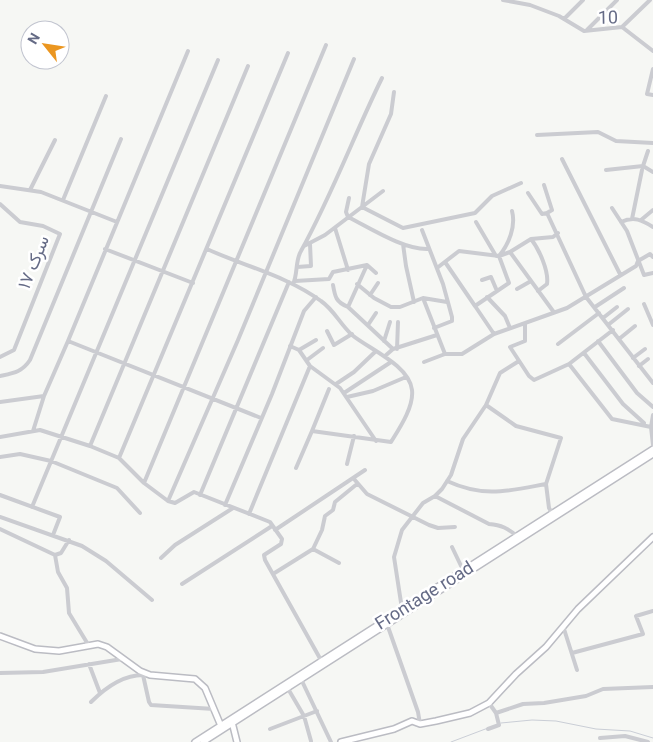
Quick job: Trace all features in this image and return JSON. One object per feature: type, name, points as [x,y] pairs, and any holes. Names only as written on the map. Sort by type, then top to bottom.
[{"type":"main road","name":"Frontage road","points":[[195,742],[322,663],[402,609],[518,537],[552,513],[653,449]]},
{"type":"main road","points":[[203,742],[221,726],[232,722],[322,663],[388,624],[518,537],[653,454]]},
{"type":"main road","points":[[342,742],[394,729],[412,721],[420,724],[470,712],[489,703],[564,629],[578,609],[653,538]]},
{"type":"main road","points":[[0,636],[35,649],[59,651],[98,644],[107,647],[140,671],[150,674],[195,679],[206,688],[221,726]]},
{"type":"main road","points":[[232,722],[237,742]]},
{"type":"street","name":"10","points":[[504,0],[530,5],[564,19],[584,31],[591,32],[622,28],[653,51]]},
{"type":"street","points":[[564,19],[583,0]]},
{"type":"street","points":[[587,30],[616,0]]},
{"type":"street","points":[[622,28],[650,0]]},
{"type":"street","points":[[144,483],[326,46]]},
{"type":"street","points":[[33,432],[44,396],[188,51]]},
{"type":"street","points":[[119,458],[156,374],[288,53]]},
{"type":"street","points":[[168,501],[213,398],[354,59]]},
{"type":"street","points":[[32,507],[218,60]]},
{"type":"street","points":[[90,446],[165,271],[248,66]]},
{"type":"street","points":[[653,72],[647,94],[653,95]]},
{"type":"street","points":[[200,495],[292,282],[300,253],[382,78]]},
{"type":"street","points":[[362,207],[369,164],[391,114],[394,92]]},
{"type":"street","points":[[63,200],[106,96]]},
{"type":"street","points":[[536,135],[598,132],[616,141],[653,142]]},
{"type":"street","points":[[0,376],[17,373],[30,360],[90,210],[121,139]]},
{"type":"street","points":[[30,190],[55,140]]},
{"type":"street","points":[[632,219],[648,151]]},
{"type":"street","points":[[562,159],[620,274]]},
{"type":"street","points":[[606,170],[643,168],[653,172]]},
{"type":"street","points":[[362,207],[403,228],[475,213],[492,196],[521,183]]},
{"type":"street","points":[[528,193],[542,214],[547,213],[552,210],[544,185]]},
{"type":"street","points":[[0,186],[30,190],[63,200],[117,222]]},
{"type":"street","points":[[304,246],[335,228],[383,191]]},
{"type":"street","points":[[349,198],[346,212],[348,217],[403,244],[417,249],[428,249]]},
{"type":"street","name":"سرک ۱۷","points":[[0,204],[20,222],[43,226],[60,234],[17,344],[14,350],[0,357]]},
{"type":"street","points":[[612,208],[627,231],[645,276],[653,273]]},
{"type":"street","points":[[641,220],[653,210]]},
{"type":"street","points":[[498,256],[507,247],[514,219],[512,211]]},
{"type":"street","points":[[547,213],[558,233],[586,297],[653,384]]},
{"type":"street","points":[[621,222],[632,219],[641,220],[653,227]]},
{"type":"street","points":[[475,306],[510,282],[498,256],[476,222]]},
{"type":"street","points":[[335,228],[348,270]]},
{"type":"street","points":[[422,230],[437,268],[452,321],[434,328]]},
{"type":"street","points":[[437,268],[451,255],[459,251],[498,256],[510,252],[531,238],[553,238],[558,233]]},
{"type":"street","points":[[531,238],[547,275],[547,284],[538,291]]},
{"type":"street","points":[[297,267],[311,266],[310,244]]},
{"type":"street","points":[[403,244],[414,302]]},
{"type":"street","points":[[105,249],[193,283]]},
{"type":"street","points":[[206,249],[264,274],[292,282],[316,297],[335,312],[352,334],[376,352],[385,356],[406,377],[413,393],[402,422],[390,442],[312,431]]},
{"type":"street","points":[[510,252],[553,311]]},
{"type":"street","points":[[424,362],[445,354],[462,354],[494,334],[525,324],[553,311],[567,308],[636,266],[638,261],[650,254],[653,257]]},
{"type":"street","points":[[445,262],[494,334]]},
{"type":"street","points":[[292,282],[329,279],[334,272],[348,270],[362,264],[366,264],[376,273]]},
{"type":"street","points":[[348,307],[366,264]]},
{"type":"street","points":[[482,280],[491,277],[497,291]]},
{"type":"street","points":[[517,289],[531,281]]},
{"type":"street","points":[[370,295],[378,283]]},
{"type":"street","points":[[358,284],[370,295],[391,307],[400,307],[423,298],[447,302]]},
{"type":"street","points":[[333,285],[336,300],[348,307],[395,349]]},
{"type":"street","points":[[595,307],[624,288]]},
{"type":"street","points":[[225,505],[304,311],[316,297]]},
{"type":"street","points":[[487,297],[504,316],[510,328]]},
{"type":"street","points":[[423,298],[445,354]]},
{"type":"street","points":[[644,304],[653,325]]},
{"type":"street","points":[[603,318],[617,307]]},
{"type":"street","points":[[608,325],[628,309]]},
{"type":"street","points":[[368,324],[376,312]]},
{"type":"street","points":[[558,344],[599,313]]},
{"type":"street","points":[[384,341],[390,322]]},
{"type":"street","points":[[395,349],[398,322]]},
{"type":"street","points":[[525,324],[526,341],[510,347],[534,380],[569,364],[613,330]]},
{"type":"street","points":[[619,339],[634,326]]},
{"type":"street","points":[[328,331],[334,345],[352,334]]},
{"type":"street","points":[[385,356],[395,349],[437,335]]},
{"type":"street","points":[[68,340],[261,418]]},
{"type":"street","points":[[299,350],[316,340]]},
{"type":"street","points":[[598,341],[637,393],[653,407]]},
{"type":"street","points":[[290,346],[299,350],[310,366],[336,384],[376,441]]},
{"type":"street","points":[[306,360],[324,348]]},
{"type":"street","points":[[633,358],[644,349]]},
{"type":"street","points":[[336,384],[354,372],[376,352]]},
{"type":"street","points":[[584,353],[624,404],[645,424],[651,427]]},
{"type":"street","points":[[639,366],[648,359]]},
{"type":"street","points":[[402,609],[399,604],[400,591],[394,557],[402,530],[423,503],[435,496],[448,481],[463,439],[486,405],[500,374],[519,361]]},
{"type":"street","points":[[345,395],[392,362]]},
{"type":"street","points":[[569,364],[612,419],[645,424]]},
{"type":"street","points":[[249,514],[310,366]]},
{"type":"street","points":[[345,395],[373,391],[406,377]]},
{"type":"street","points":[[296,468],[329,389]]},
{"type":"street","points":[[0,402],[44,396]]},
{"type":"street","points":[[486,405],[516,426],[562,438],[546,484],[549,508],[552,513]]},
{"type":"street","points":[[653,415],[651,427],[653,445]]},
{"type":"street","points":[[0,437],[40,430],[60,438],[90,446],[119,458],[144,483],[168,501],[174,503],[194,492],[270,522],[282,539],[281,544],[264,555],[322,663]]},
{"type":"street","points":[[347,464],[354,436]]},
{"type":"street","points":[[0,457],[20,454],[51,461],[117,488],[140,513]]},
{"type":"street","points":[[182,584],[354,479],[365,470]]},
{"type":"street","points":[[354,479],[367,494],[412,516],[438,528],[455,527]]},
{"type":"street","points":[[448,481],[478,492],[515,490],[546,484]]},
{"type":"street","points":[[273,574],[313,549],[326,516],[333,510],[335,502],[357,484]]},
{"type":"street","points":[[0,495],[60,516],[53,534]]},
{"type":"street","points":[[435,496],[489,524],[504,526],[518,537]]},
{"type":"street","points":[[161,558],[175,545],[233,508]]},
{"type":"street","points":[[0,517],[69,540],[106,561],[152,600]]},
{"type":"street","points":[[0,529],[55,555],[61,553],[69,540]]},
{"type":"street","points":[[452,547],[463,570]]},
{"type":"street","points":[[313,549],[339,563]]},
{"type":"street","points":[[55,555],[58,572],[67,588],[69,613],[89,646]]},
{"type":"street","points":[[572,652],[643,634],[636,616],[653,611]]},
{"type":"street","points":[[388,624],[418,712],[420,724]]},
{"type":"street","points":[[564,629],[577,670]]},
{"type":"street","points":[[0,673],[43,672],[122,659]]},
{"type":"street","points":[[89,664],[100,693]]},
{"type":"street","points":[[92,702],[100,693],[125,677],[150,674]]},
{"type":"street","points":[[143,675],[148,702],[151,705],[214,709]]},
{"type":"street","points":[[301,678],[331,742]]},
{"type":"street","points":[[287,686],[304,716],[311,741]]},
{"type":"street","points":[[496,713],[523,704],[544,703],[586,696],[602,689],[653,687]]},
{"type":"street","points":[[488,729],[499,725],[496,713],[489,703]]},
{"type":"street","points":[[270,729],[317,711]]},
{"type":"street","points":[[600,738],[625,736],[648,742]]},
{"type":"waterway","points":[[501,723],[532,720],[556,721],[596,729],[630,731],[653,738]]},
{"type":"waterway","points":[[451,742],[488,728]]}]
